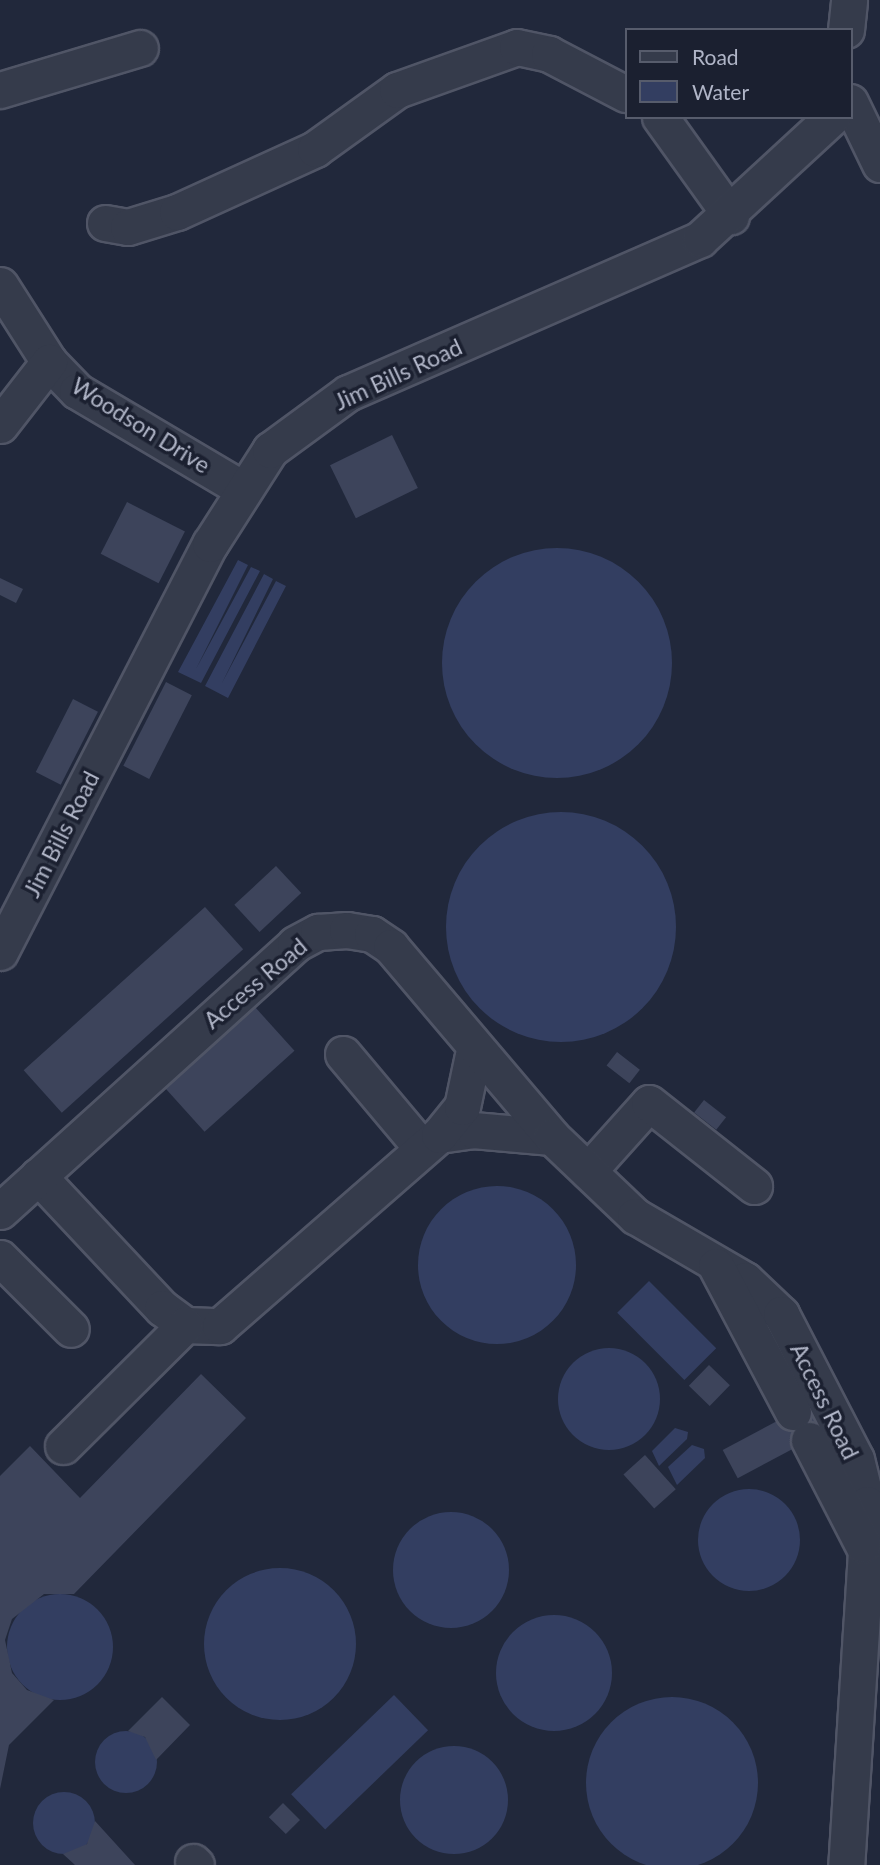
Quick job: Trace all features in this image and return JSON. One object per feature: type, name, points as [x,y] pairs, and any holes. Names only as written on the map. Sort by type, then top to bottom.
[{"type":"street","points":[[846,28],[849,0]]},
{"type":"street","points":[[105,223],[128,227],[177,212],[315,149],[397,90],[517,47],[549,54],[624,93]]},
{"type":"street","points":[[0,90],[140,48]]},
{"type":"street","points":[[852,106],[880,164]]},
{"type":"street","points":[[661,119],[731,216]]},
{"type":"street","name":"Jim Bills Road","points":[[0,952],[243,489],[270,450],[348,393],[700,239],[731,216],[778,173],[830,119]]},
{"type":"street","name":"Woodson Drive","points":[[0,285],[49,362],[77,391],[243,489]]},
{"type":"street","points":[[0,425],[49,362]]},
{"type":"street","name":"Access Road","points":[[0,1211],[295,944],[318,932],[372,934],[391,947],[474,1050],[552,1137],[635,1216],[715,1263],[781,1314],[856,1459],[867,1504],[866,1551],[846,1865]]},
{"type":"street","points":[[38,1176],[185,1325],[220,1326],[249,1305],[430,1141],[462,1107],[474,1050]]},
{"type":"street","points":[[343,1054],[430,1141]]},
{"type":"street","points":[[588,1171],[649,1103],[754,1186]]},
{"type":"street","points":[[430,1141],[473,1130],[552,1137]]},
{"type":"street","points":[[0,1258],[71,1329]]},
{"type":"street","points":[[715,1263],[866,1551]]},
{"type":"street","points":[[62,1446],[185,1325]]},
{"type":"water","points":[[546,548],[568,548],[601,556],[639,581],[664,619],[670,640],[670,686],[664,707],[639,745],[601,770],[568,778],[546,778],[513,770],[475,745],[450,707],[442,674],[442,652],[450,619],[475,581],[513,556]]},
{"type":"water","points":[[238,560],[248,565],[196,669],[251,567],[260,571],[201,683],[178,672]]},
{"type":"water","points":[[264,574],[273,579],[222,683],[276,581],[286,586],[228,698],[205,686]]},
{"type":"water","points":[[550,812],[572,812],[605,820],[643,845],[668,883],[674,904],[674,950],[668,971],[643,1009],[605,1034],[572,1042],[550,1042],[517,1034],[479,1009],[454,971],[446,938],[446,916],[454,883],[479,845],[517,820]]},
{"type":"water","points":[[497,1186],[527,1192],[553,1209],[570,1235],[576,1265],[570,1295],[553,1321],[527,1338],[497,1344],[467,1338],[441,1321],[424,1295],[418,1265],[424,1235],[441,1209],[467,1192]]},
{"type":"water","points":[[649,1281],[716,1348],[684,1380],[617,1313]]},
{"type":"water","points":[[609,1348],[628,1352],[645,1363],[656,1380],[660,1399],[656,1418],[645,1435],[628,1446],[609,1450],[590,1446],[573,1435],[562,1418],[558,1399],[562,1380],[573,1363],[590,1352]]},
{"type":"water","points":[[675,1428],[688,1432],[687,1439],[659,1466],[652,1451]]},
{"type":"water","points":[[692,1445],[704,1449],[705,1458],[677,1485],[668,1467]]},
{"type":"water","points":[[749,1489],[768,1493],[785,1504],[796,1521],[800,1540],[796,1559],[785,1576],[768,1587],[749,1591],[730,1587],[713,1576],[702,1559],[698,1540],[702,1521],[713,1504],[730,1493]]},
{"type":"water","points":[[451,1512],[473,1517],[492,1529],[504,1548],[509,1570],[504,1592],[492,1611],[473,1623],[451,1628],[429,1623],[410,1611],[398,1592],[393,1570],[398,1548],[410,1529],[429,1517]]},
{"type":"water","points":[[280,1568],[309,1574],[334,1590],[350,1615],[356,1644],[350,1673],[334,1698],[309,1714],[280,1720],[251,1714],[226,1698],[210,1673],[204,1644],[210,1615],[226,1590],[251,1574]]},
{"type":"water","points":[[60,1594],[80,1598],[98,1609],[109,1627],[113,1647],[109,1667],[98,1685],[80,1696],[60,1700],[40,1696],[22,1685],[11,1667],[7,1647],[11,1627],[22,1609],[40,1598]]},
{"type":"water","points":[[554,1615],[576,1620],[595,1632],[607,1651],[612,1673],[607,1695],[595,1714],[576,1726],[554,1731],[532,1726],[513,1714],[501,1695],[496,1673],[501,1651],[513,1632],[532,1620]]},
{"type":"water","points":[[394,1695],[428,1730],[325,1830],[291,1794]]},
{"type":"water","points":[[655,1698],[689,1698],[720,1711],[744,1735],[757,1766],[757,1800],[744,1831],[720,1855],[695,1866],[649,1866],[624,1855],[600,1831],[587,1800],[587,1766],[600,1735],[624,1711]]},
{"type":"water","points":[[126,1731],[138,1733],[148,1740],[155,1750],[155,1774],[148,1784],[138,1791],[126,1793],[114,1791],[104,1784],[97,1774],[95,1762],[97,1750],[104,1740],[114,1733]]},
{"type":"water","points":[[454,1746],[484,1755],[492,1762],[499,1770],[508,1800],[499,1830],[492,1838],[484,1845],[454,1854],[424,1845],[416,1838],[409,1830],[400,1800],[409,1770],[416,1762],[424,1755]]},
{"type":"water","points":[[64,1792],[86,1801],[95,1823],[86,1845],[64,1854],[42,1845],[33,1823],[42,1801]]},
{"type":"building","points":[[392,435],[418,488],[356,518],[330,465]]},
{"type":"building","points":[[127,502],[185,532],[159,583],[101,554]]},
{"type":"building","points":[[0,578],[23,589],[16,603],[0,595]]},
{"type":"building","points":[[166,682],[192,695],[149,779],[123,766]]},
{"type":"building","points":[[73,699],[98,712],[61,785],[36,772]]},
{"type":"building","points":[[276,866],[301,893],[260,932],[234,905]]},
{"type":"building","points":[[205,907],[243,949],[62,1113],[24,1070]]},
{"type":"building","points":[[255,1007],[294,1051],[205,1132],[165,1088]]},
{"type":"building","points":[[617,1052],[640,1070],[629,1083],[607,1065]]},
{"type":"building","points":[[704,1100],[726,1117],[716,1130],[694,1113]]},
{"type":"building","points":[[709,1365],[730,1385],[710,1406],[689,1386]]},
{"type":"building","points":[[201,1374],[246,1418],[74,1594],[44,1594],[12,1619],[5,1640],[12,1673],[27,1690],[54,1700],[9,1745],[0,1789],[0,1476],[30,1446],[80,1498]]},
{"type":"building","points":[[811,1403],[826,1431],[738,1478],[723,1450]]},
{"type":"building","points":[[645,1455],[676,1489],[654,1509],[623,1474]]},
{"type":"building","points":[[162,1697],[190,1725],[156,1760],[145,1737],[128,1731]]},
{"type":"building","points":[[283,1803],[300,1820],[286,1834],[269,1817]]},
{"type":"building","points":[[95,1821],[135,1865],[75,1865],[63,1854],[87,1844]]}]
